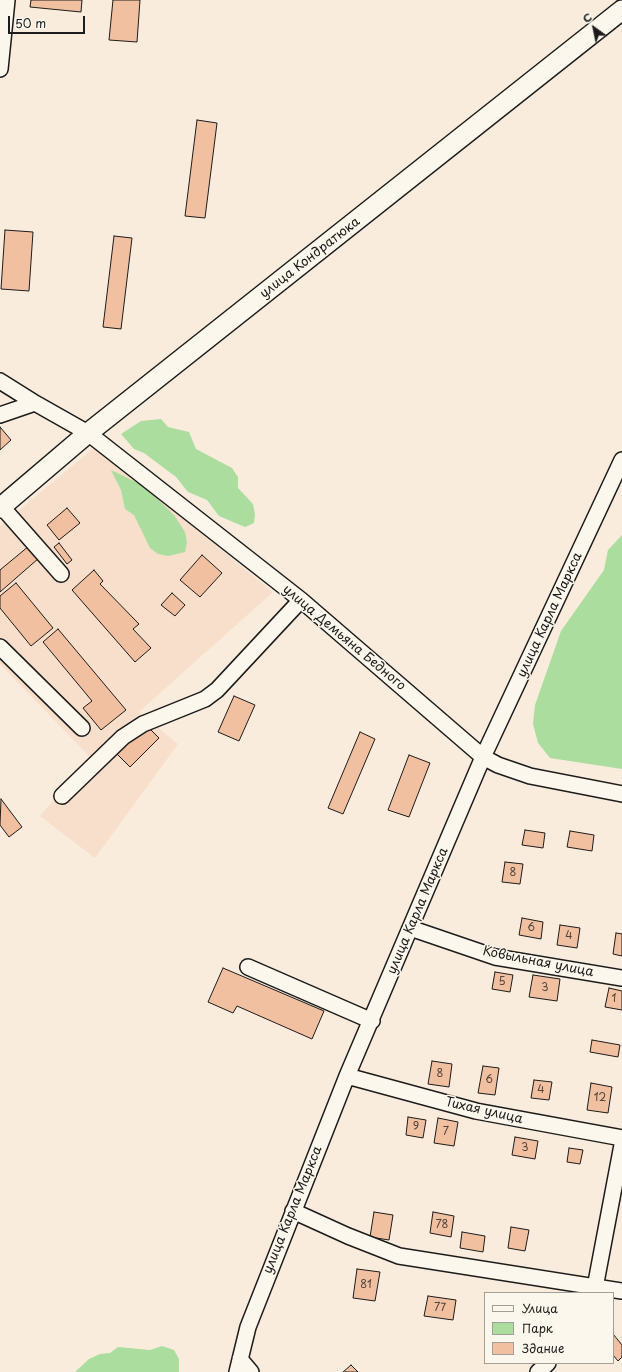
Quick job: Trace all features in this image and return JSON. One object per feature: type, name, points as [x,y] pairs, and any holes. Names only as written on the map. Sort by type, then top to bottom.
[{"type":"main road","name":"улица Кондратюка","points":[[1,508],[88,433],[622,10]]},
{"type":"street","points":[[0,70],[1,44],[7,0]]},
{"type":"street","name":"улица Демьяна Бедного","points":[[0,381],[88,433],[301,600],[483,757],[498,765],[530,776],[622,794]]},
{"type":"street","points":[[0,415],[35,403]]},
{"type":"street","name":"улица Карла Маркса","points":[[238,1365],[248,1327],[347,1076],[372,1021],[483,757],[622,460]]},
{"type":"street","points":[[1,508],[60,574]]},
{"type":"street","points":[[62,796],[123,737],[143,724],[205,699],[218,690],[301,600]]},
{"type":"street","points":[[0,647],[82,728]]},
{"type":"street","name":"Ковыльная улица","points":[[410,928],[495,957],[622,978]]},
{"type":"street","points":[[248,967],[372,1021]]},
{"type":"street","name":"Тихая улица","points":[[347,1076],[476,1111],[622,1138]]},
{"type":"street","points":[[595,1290],[622,1145]]},
{"type":"street","points":[[293,1211],[348,1236],[399,1256],[595,1290],[622,1291]]},
{"type":"street","points":[[538,1372],[547,1364]]},
{"type":"street","points":[[238,1365],[251,1372]]},
{"type":"shaded area","points":[[95,447],[273,592],[139,712],[178,744],[95,858],[40,816],[90,757],[0,664],[0,526]]},
{"type":"green space","points":[[161,419],[168,427],[189,432],[196,449],[232,468],[238,477],[238,488],[253,504],[255,514],[254,523],[245,527],[219,516],[207,500],[188,492],[176,477],[144,453],[134,449],[121,434],[141,421]]},
{"type":"green space","points":[[111,470],[144,486],[174,515],[185,532],[187,542],[185,552],[168,556],[158,554],[150,548],[134,515],[125,509],[121,490]]},
{"type":"green space","points":[[622,535],[622,769],[550,758],[538,743],[533,724],[535,705],[561,631],[604,570],[608,550]]},
{"type":"green space","points":[[162,1346],[174,1350],[179,1359],[179,1372],[75,1372],[89,1359],[100,1354],[110,1353],[118,1347],[150,1350]]},
{"type":"building","points":[[31,0],[82,0],[81,12],[30,7]]},
{"type":"building","points":[[113,0],[140,0],[137,42],[109,40]]},
{"type":"building","points":[[197,120],[217,123],[205,218],[185,216]]},
{"type":"building","points":[[5,230],[33,232],[29,291],[1,289]]},
{"type":"building","points":[[114,236],[132,238],[121,329],[103,327]]},
{"type":"building","points":[[0,427],[11,440],[0,450]]},
{"type":"building","points":[[67,508],[80,523],[59,540],[47,525]]},
{"type":"building","points":[[59,543],[72,560],[67,564],[54,547]]},
{"type":"building","points":[[29,546],[39,558],[0,592],[0,570]]},
{"type":"building","points":[[202,555],[222,573],[200,597],[180,580]]},
{"type":"building","points":[[94,570],[103,581],[100,584],[139,624],[133,629],[151,648],[135,662],[72,590]]},
{"type":"building","points":[[16,583],[53,628],[31,646],[0,608],[0,596]]},
{"type":"building","points":[[172,593],[185,605],[175,616],[161,605]]},
{"type":"building","points":[[58,629],[126,710],[101,730],[83,708],[92,701],[43,642]]},
{"type":"building","points":[[234,696],[255,705],[239,741],[218,732]]},
{"type":"building","points":[[146,725],[159,738],[130,767],[116,753]]},
{"type":"building","points":[[360,732],[375,739],[343,814],[328,808]]},
{"type":"building","points":[[409,755],[430,763],[409,817],[388,810]]},
{"type":"building","points":[[1,799],[22,827],[9,837],[0,825]]},
{"type":"building","points":[[525,830],[545,833],[543,848],[522,845]]},
{"type":"building","points":[[570,831],[594,835],[592,851],[567,847]]},
{"type":"building","points":[[505,862],[523,864],[520,884],[502,882]]},
{"type":"building","points":[[522,918],[543,922],[541,939],[519,935]]},
{"type":"building","points":[[560,925],[580,928],[577,948],[557,945]]},
{"type":"building","points":[[616,933],[622,934],[622,956],[613,954]]},
{"type":"building","points":[[223,968],[324,1011],[312,1039],[237,1006],[233,1013],[208,1002]]},
{"type":"building","points":[[495,972],[513,975],[510,992],[492,989]]},
{"type":"building","points":[[533,975],[560,979],[557,1001],[529,997]]},
{"type":"building","points":[[609,988],[622,991],[622,1010],[605,1007]]},
{"type":"building","points":[[592,1040],[620,1045],[618,1057],[590,1052]]},
{"type":"building","points":[[432,1061],[452,1064],[449,1087],[428,1084]]},
{"type":"building","points":[[483,1066],[499,1068],[495,1095],[478,1093]]},
{"type":"building","points":[[534,1080],[552,1082],[549,1100],[531,1098]]},
{"type":"building","points":[[591,1083],[612,1087],[608,1113],[587,1110]]},
{"type":"building","points":[[408,1117],[426,1120],[423,1138],[406,1135]]},
{"type":"building","points":[[438,1118],[458,1122],[454,1146],[434,1143]]},
{"type":"building","points":[[515,1137],[538,1141],[535,1159],[512,1155]]},
{"type":"building","points":[[569,1148],[583,1150],[580,1164],[567,1162]]},
{"type":"building","points":[[374,1212],[393,1215],[389,1240],[370,1237]]},
{"type":"building","points":[[433,1212],[454,1216],[451,1237],[430,1233]]},
{"type":"building","points":[[511,1227],[529,1230],[525,1251],[508,1248]]},
{"type":"building","points":[[462,1232],[485,1236],[483,1252],[460,1248]]},
{"type":"building","points":[[357,1269],[380,1272],[375,1301],[353,1298]]},
{"type":"building","points":[[428,1296],[456,1300],[453,1320],[424,1316]]},
{"type":"building","points":[[614,1335],[622,1345],[622,1357],[618,1361],[614,1356]]},
{"type":"building","points":[[351,1365],[358,1372],[343,1372]]}]
